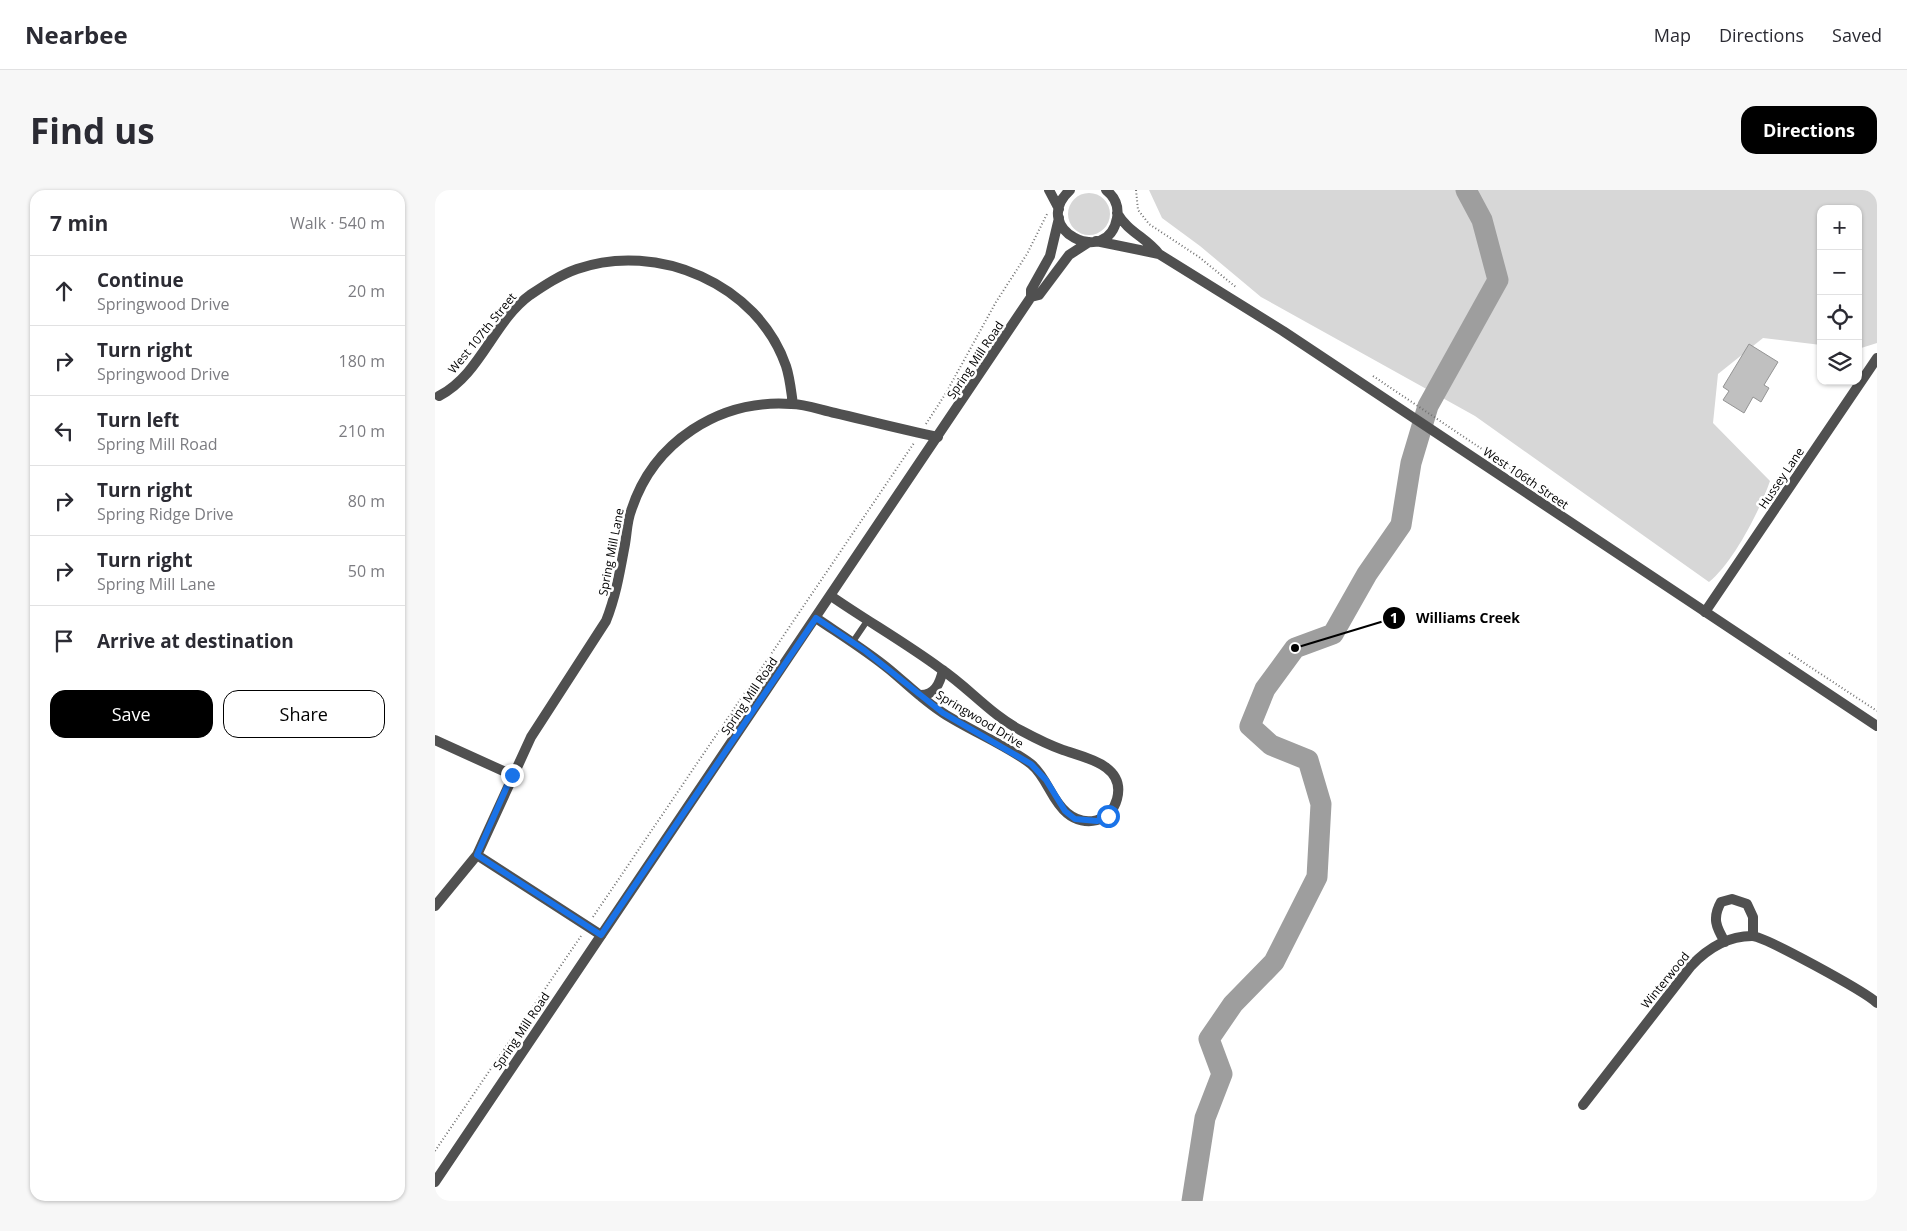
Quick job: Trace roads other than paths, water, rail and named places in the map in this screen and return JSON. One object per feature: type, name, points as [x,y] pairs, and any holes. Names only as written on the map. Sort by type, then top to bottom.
[{"type":"street","points":[[1049,190],[1055,213]]},
{"type":"street","name":"Spring Mill Road","points":[[435,1182],[1031,297],[1031,290],[1050,256],[1055,213],[1069,190]]},
{"type":"street","name":"West 106th Street","points":[[1106,190],[1131,232],[1152,244],[1159,254]]},
{"type":"street","points":[[1117,208],[1119,190]]},
{"type":"street","name":"Spring Mill Road","points":[[1031,297],[1039,295],[1069,255],[1109,233],[1113,228],[1117,208]]},
{"type":"street","name":"West 106th Street","points":[[1055,213],[1070,236],[1079,241],[1159,254],[1244,306],[1877,726]]},
{"type":"street","name":"West 107th Street","points":[[439,396],[450,390],[468,372],[510,315],[528,297],[555,279],[577,269],[607,262],[635,260],[662,263],[688,270],[716,284],[743,302],[763,324],[780,353],[789,379],[793,404]]},
{"type":"street","name":"Hussey Lane","points":[[1705,612],[1877,358]]},
{"type":"street","name":"Spring Mill Lane","points":[[435,906],[477,855],[531,737],[606,621],[614,601],[630,512],[640,487],[655,464],[685,433],[704,421],[740,408],[766,403],[793,404],[938,437]]},
{"type":"street","name":"Springwood Drive","points":[[816,618],[853,642],[943,713],[1031,764],[1046,780],[1065,811],[1075,819],[1097,821],[1108,816],[1115,807],[1118,795],[1116,779],[1109,768],[1097,760],[1062,749],[1020,730],[974,698],[943,670],[831,596]]},
{"type":"street","points":[[919,695],[931,693],[936,688],[943,670]]},
{"type":"street","points":[[435,740],[512,775]]},
{"type":"street","points":[[477,855],[601,935]]},
{"type":"street","points":[[1725,942],[1714,921],[1716,910],[1721,902],[1732,899],[1747,904],[1753,917],[1753,936],[1856,988],[1877,1003]]},
{"type":"street","name":"Winterwood","points":[[1583,1105],[1691,966],[1712,947],[1753,936]]},
{"type":"lane","points":[[853,642],[867,621]]},
{"type":"waterway","points":[[1192,1201],[1205,1118],[1222,1074],[1209,1039],[1233,1004],[1274,962],[1317,877],[1321,804],[1308,760],[1271,745],[1250,726],[1265,689],[1295,648],[1333,634],[1367,574],[1401,525],[1411,463],[1428,406],[1498,280],[1482,220],[1466,190]]},
{"type":"place","name":"Williams Creek","points":[[1295,648]]}]
